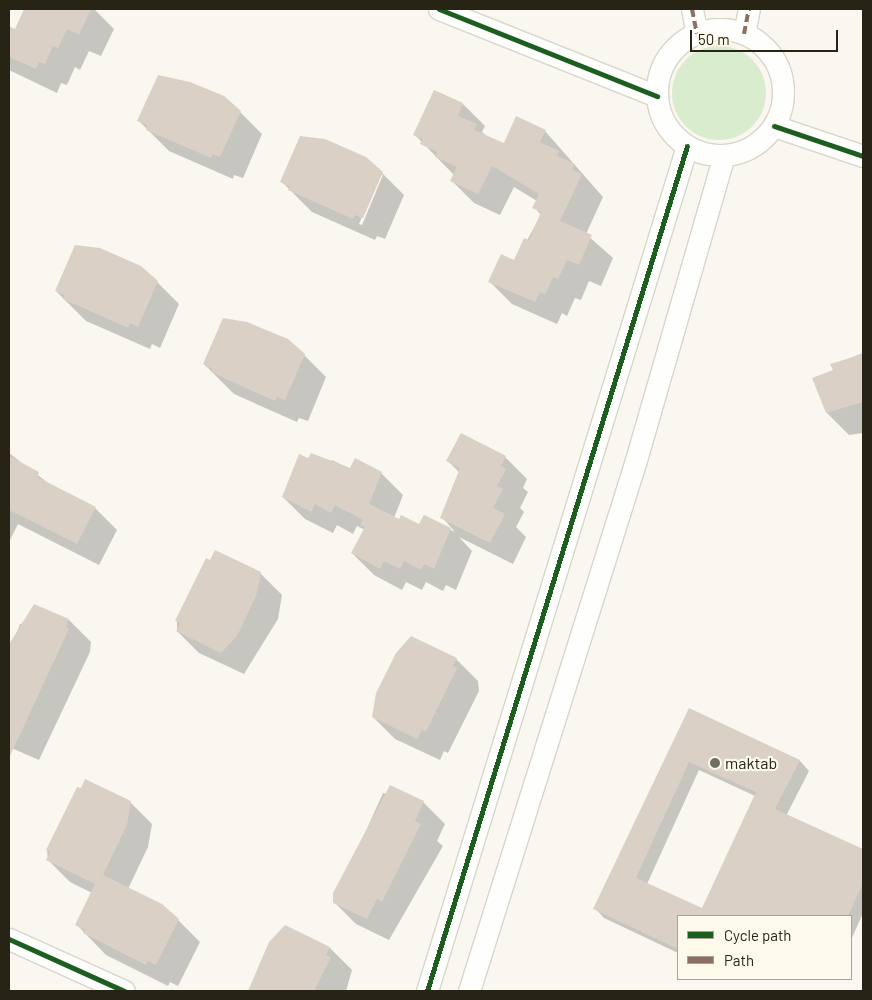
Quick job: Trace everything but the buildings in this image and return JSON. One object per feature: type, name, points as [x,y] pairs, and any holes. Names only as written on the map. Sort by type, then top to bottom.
[{"type":"street","points":[[438,9],[657,96]]},
{"type":"street","points":[[692,9],[697,34]]},
{"type":"street","points":[[744,34],[749,9]]},
{"type":"street","points":[[716,29],[744,34],[769,52],[779,69],[782,108],[774,126],[744,151],[724,155],[686,146],[662,116],[657,96],[667,59],[697,34],[716,29]]},
{"type":"street","points":[[774,126],[863,156]]},
{"type":"street","points":[[427,991],[686,146]]},
{"type":"street","points":[[469,991],[636,460],[724,155]]},
{"type":"street","points":[[9,940],[124,991]]},
{"type":"green space","points":[[719,46],[737,49],[752,60],[763,75],[766,93],[763,111],[752,126],[737,137],[719,140],[701,137],[686,126],[675,111],[672,93],[675,75],[686,60],[701,49]]},
{"type":"marked path","points":[[692,9],[697,34]]},
{"type":"marked path","points":[[744,34],[749,9]]},
{"type":"cycle path","points":[[439,9],[657,96]]},
{"type":"cycle path","points":[[774,126],[863,156]]},
{"type":"cycle path","points":[[427,991],[687,146]]},
{"type":"cycle path","points":[[9,939],[124,991]]},
{"type":"place","name":"maktab","points":[[715,763]]}]
